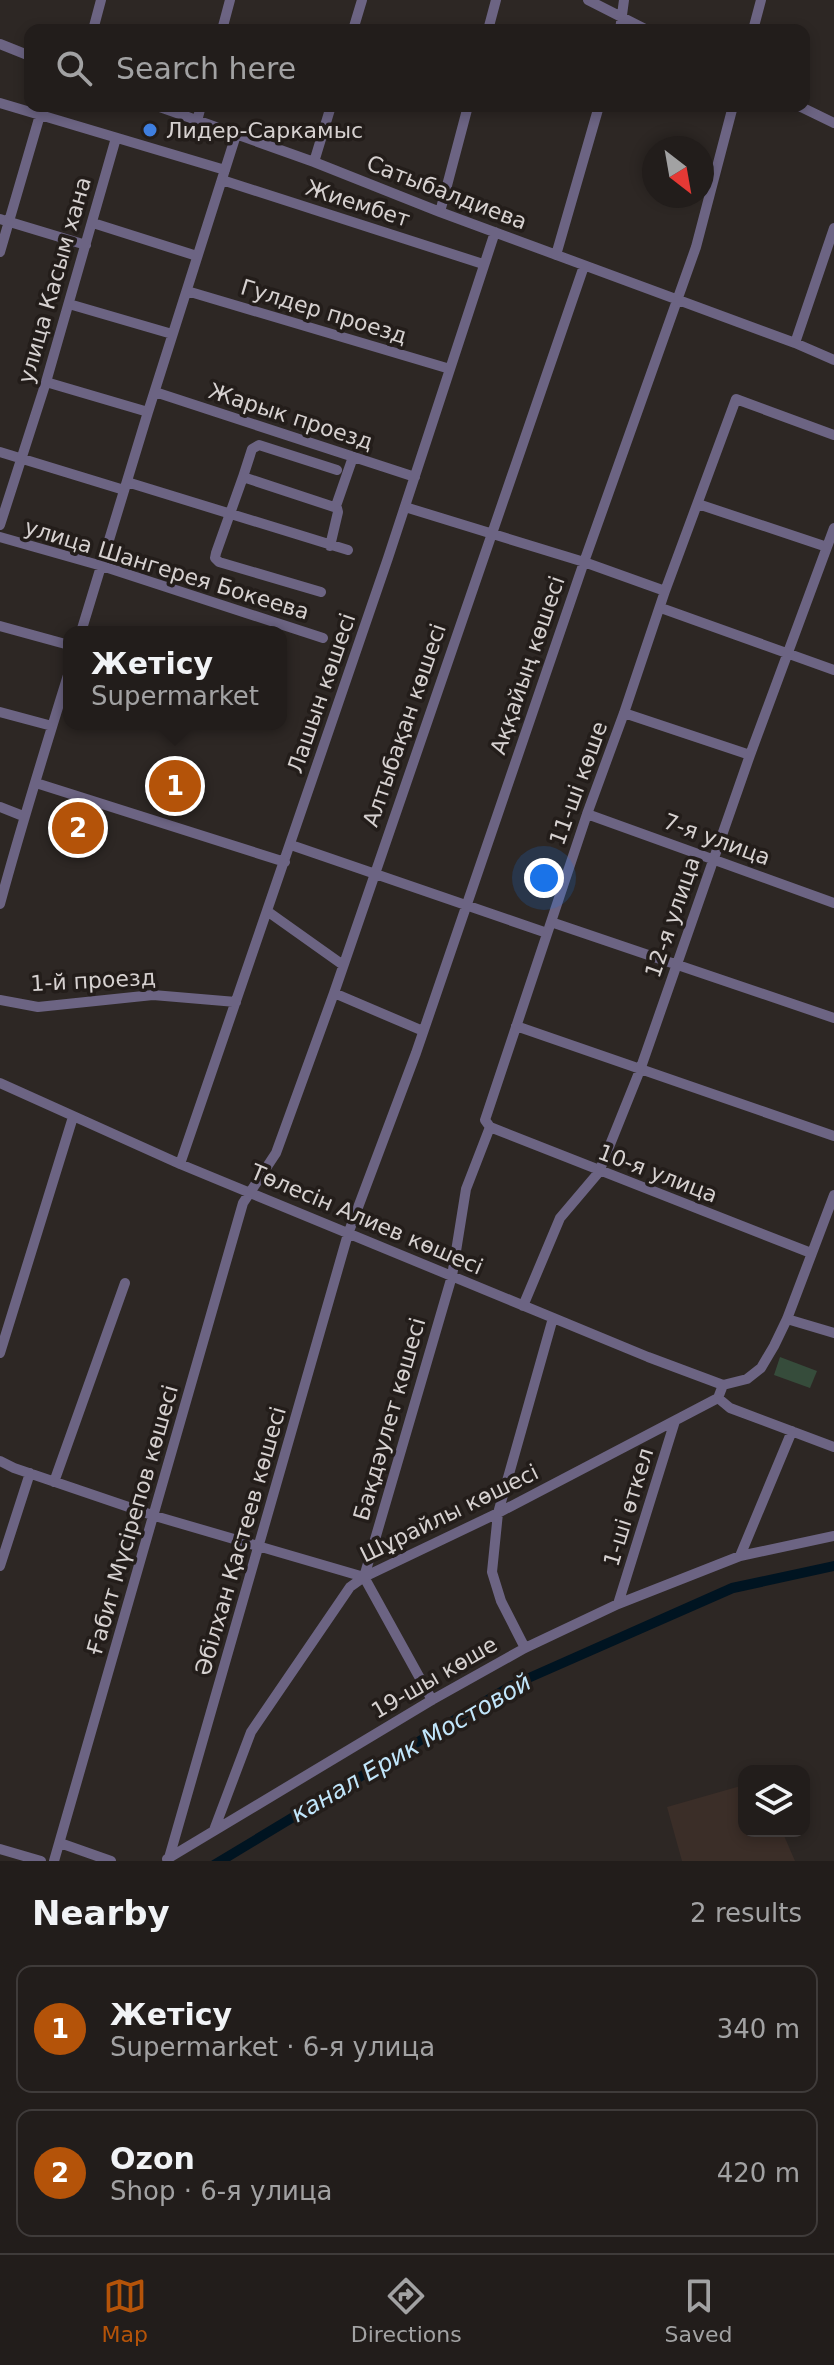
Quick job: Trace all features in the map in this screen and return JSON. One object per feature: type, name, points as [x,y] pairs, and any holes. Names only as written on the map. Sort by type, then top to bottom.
[{"type":"street","points":[[95,24],[101,0]]},
{"type":"street","points":[[224,24],[230,0]]},
{"type":"street","points":[[355,24],[362,0]]},
{"type":"street","points":[[490,24],[496,0]]},
{"type":"street","points":[[588,0],[636,24]]},
{"type":"street","points":[[620,24],[624,0]]},
{"type":"street","points":[[755,24],[761,0]]},
{"type":"street","points":[[0,44],[24,54]]},
{"type":"street","name":"Жиембет","points":[[0,103],[24,110]]},
{"type":"street","points":[[810,111],[834,123]]},
{"type":"street","name":"Жиембет","points":[[30,112],[116,138],[483,264]]},
{"type":"street","name":"Сатыбалдиева","points":[[173,112],[314,162],[834,360]]},
{"type":"street","points":[[197,121],[199,112]]},
{"type":"street","points":[[314,162],[329,112]]},
{"type":"street","points":[[440,212],[466,112]]},
{"type":"street","points":[[556,255],[597,112]]},
{"type":"street","name":"Аққайың көшесі","points":[[348,1234],[423,1031],[696,247],[731,112]]},
{"type":"street","points":[[0,252],[5,220],[40,115]]},
{"type":"street","points":[[83,626],[236,135]]},
{"type":"street","name":"улица Касым хана","points":[[0,525],[46,382],[116,138]]},
{"type":"street","points":[[5,220],[86,245]]},
{"type":"street","points":[[93,223],[197,256]]},
{"type":"street","points":[[795,343],[834,228]]},
{"type":"street","name":"Лашын көшесі","points":[[180,1164],[291,845],[495,232]]},
{"type":"street","name":"Алтыбақан көшесі","points":[[251,1192],[276,1153],[334,993],[584,266]]},
{"type":"street","name":"Гулдер проезд","points":[[187,291],[450,369]]},
{"type":"street","points":[[69,304],[172,334]]},
{"type":"street","points":[[46,382],[148,412]]},
{"type":"street","name":"Жарык проезд","points":[[155,392],[415,477]]},
{"type":"street","name":"11-ші көше","points":[[452,1276],[466,1189],[490,1127],[485,1120],[587,814],[736,399],[834,435]]},
{"type":"street","points":[[321,592],[219,562],[215,558],[255,445],[337,470]]},
{"type":"street","points":[[0,452],[230,514],[348,550]]},
{"type":"street","points":[[334,506],[353,457]]},
{"type":"street","points":[[243,477],[334,506],[338,512],[330,546]]},
{"type":"street","points":[[698,504],[827,547]]},
{"type":"street","points":[[405,507],[584,562],[665,591]]},
{"type":"street","name":"12-я улица","points":[[523,1306],[560,1218],[599,1172],[640,1070],[750,755],[834,528]]},
{"type":"street","name":"улица Шангерея Бокеева","points":[[0,537],[102,566],[286,626]]},
{"type":"street","points":[[661,608],[834,670]]},
{"type":"street","points":[[0,626],[63,643]]},
{"type":"street","name":"улица Шангерея Бокеева","points":[[287,626],[323,638]]},
{"type":"street","points":[[0,904],[23,816],[63,691]]},
{"type":"street","points":[[0,712],[52,726]]},
{"type":"street","points":[[624,713],[750,755]]},
{"type":"street","points":[[36,783],[285,862]]},
{"type":"street","points":[[0,807],[23,816]]},
{"type":"street","name":"7-я улица","points":[[587,814],[834,903]]},
{"type":"street","points":[[291,845],[466,904],[676,965],[834,1018]]},
{"type":"street","points":[[267,911],[343,965]]},
{"type":"street","points":[[334,993],[423,1031]]},
{"type":"street","name":"1-й проезд","points":[[0,1000],[38,1007],[153,995],[236,1002]]},
{"type":"street","points":[[516,1026],[834,1136]]},
{"type":"street","name":"Төлесін Алиев көшесі","points":[[0,1083],[180,1164],[723,1385]]},
{"type":"street","points":[[0,1353],[73,1117]]},
{"type":"street","name":"10-я улица","points":[[490,1127],[811,1253]]},
{"type":"street","name":"Ғабит Мүсірепов көшесi","points":[[54,1861],[243,1203],[251,1192]]},
{"type":"street","points":[[834,1195],[787,1319],[761,1368],[747,1379],[723,1385],[718,1398],[730,1408],[834,1447]]},
{"type":"street","name":"Әбілхан Қастеев көшесi","points":[[166,1860],[348,1234]]},
{"type":"street","name":"Бақдәулет көшесi","points":[[364,1577],[452,1276]]},
{"type":"street","points":[[54,1482],[125,1283]]},
{"type":"street","points":[[525,1648],[501,1601],[492,1572],[498,1513],[553,1318]]},
{"type":"street","points":[[787,1319],[834,1333]]},
{"type":"street","name":"Шұрайлы көшесі","points":[[214,1830],[251,1732],[350,1587],[364,1577],[498,1513],[718,1398]]},
{"type":"street","name":"1-шi өткел","points":[[618,1604],[675,1421]]},
{"type":"street","points":[[740,1556],[792,1431]]},
{"type":"street","points":[[0,1461],[155,1516],[364,1577],[432,1700]]},
{"type":"street","points":[[0,1566],[30,1473]]},
{"type":"street","name":"19-шы көше","points":[[166,1860],[432,1700],[525,1648],[618,1604],[740,1556],[834,1536]]},
{"type":"street","points":[[60,1843],[111,1861]]},
{"type":"street","points":[[0,1849],[41,1861]]},
{"type":"shaded area","points":[[738,1787],[738,1837],[785,1837],[795,1861],[682,1861],[667,1807]]},
{"type":"green space","points":[[780,1357],[817,1371],[810,1388],[774,1375]]},
{"type":"water","name":"канал Ерик Мостовой","points":[[834,1561],[834,1571],[734,1593],[513,1690],[230,1861],[211,1861],[508,1682],[731,1583]]},
{"type":"place","name":"Лидер-Саркамыс","points":[[150,130]]},
{"type":"place","name":"Жетісу","points":[[175,786]]},
{"type":"place","name":"Ozon","points":[[78,828]]}]
